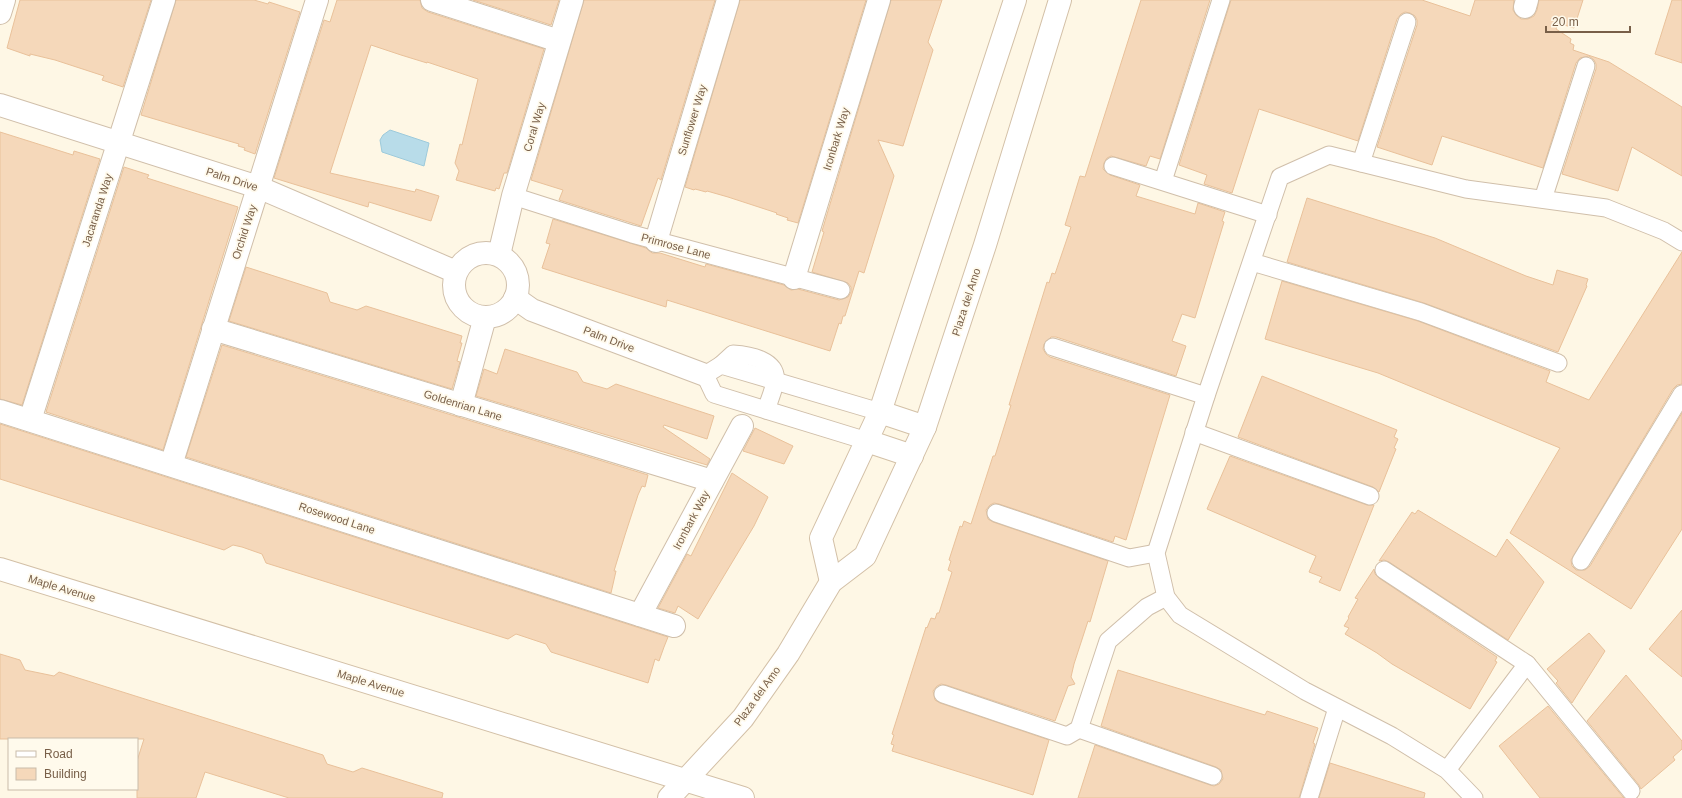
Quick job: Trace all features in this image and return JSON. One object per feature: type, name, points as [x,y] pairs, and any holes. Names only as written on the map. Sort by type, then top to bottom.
[{"type":"street","points":[[0,13],[4,0]]},
{"type":"street","name":"Jacaranda Way","points":[[30,420],[164,0]]},
{"type":"street","name":"Orchid Way","points":[[171,465],[317,0]]},
{"type":"street","points":[[432,0],[559,41]]},
{"type":"street","name":"Coral Way","points":[[499,255],[513,196],[572,0]]},
{"type":"street","name":"Sunflower Way","points":[[656,241],[728,0]]},
{"type":"street","name":"Ironbark Way","points":[[794,278],[879,0]]},
{"type":"street","points":[[831,582],[821,538],[880,412],[1015,0]]},
{"type":"street","name":"Plaza del Amo","points":[[669,798],[743,718],[788,654],[831,582],[865,556],[924,427],[985,245],[1060,0]]},
{"type":"street","name":"Palm Drive","points":[[0,104],[258,187],[456,272]]},
{"type":"street","points":[[487,253],[499,255],[510,263],[516,273],[518,286],[515,298],[508,308],[497,315],[485,317],[473,314],[462,307],[456,297],[454,284],[456,272],[464,261],[474,255],[487,253]]},
{"type":"street","name":"Palm Drive","points":[[515,298],[532,310],[713,370]]},
{"type":"street","points":[[461,405],[485,317]]},
{"type":"street","name":"Goldenrian Lane","points":[[213,329],[712,481]]},
{"type":"street","name":"Rosewood Lane","points":[[0,411],[674,626]]},
{"type":"street","points":[[880,412],[924,427]]},
{"type":"street","name":"Ironbark Way","points":[[640,615],[742,426]]},
{"type":"street","points":[[867,441],[912,456]]},
{"type":"street","name":"Maple Avenue","points":[[0,569],[743,798]]},
{"type":"lane","points":[[1163,181],[1221,0]]},
{"type":"lane","points":[[1361,163],[1407,22]]},
{"type":"lane","points":[[1543,199],[1586,66]]},
{"type":"lane","points":[[1474,798],[1447,770],[1392,736],[1305,691],[1180,615],[1166,597],[1156,553],[1194,432],[1280,177],[1329,155],[1466,189],[1606,208],[1664,231],[1682,242]]},
{"type":"lane","points":[[1113,166],[1268,215]]},
{"type":"lane","name":"Primrose Lane","points":[[513,196],[656,241],[841,290]]},
{"type":"lane","points":[[1252,262],[1422,312],[1558,364]]},
{"type":"lane","points":[[1053,347],[1206,396]]},
{"type":"lane","name":"Palm Drive","points":[[713,370],[775,381],[880,412]]},
{"type":"lane","points":[[713,370],[714,394],[867,441]]},
{"type":"lane","points":[[766,410],[775,381]]},
{"type":"lane","points":[[1582,561],[1682,394]]},
{"type":"lane","points":[[1194,432],[1370,496]]},
{"type":"lane","points":[[996,513],[1129,558],[1156,553]]},
{"type":"lane","points":[[1384,570],[1527,664],[1630,791]]},
{"type":"lane","points":[[942,694],[1067,736],[1079,729],[1108,641],[1147,607],[1166,597]]},
{"type":"lane","points":[[1447,770],[1527,664]]},
{"type":"lane","points":[[1309,798],[1337,708]]},
{"type":"lane","points":[[1079,729],[1213,776]]},
{"type":"water","points":[[390,130],[429,143],[424,166],[382,152],[380,140],[383,135]]},
{"type":"building","points":[[20,0],[151,0],[123,87],[102,80],[104,76],[55,60],[30,54],[30,56],[7,48]]},
{"type":"building","points":[[176,0],[254,0],[268,4],[269,2],[300,12],[255,154],[244,150],[245,148],[238,146],[239,144],[141,115]]},
{"type":"building","points":[[337,0],[420,0],[422,8],[428,12],[544,49],[507,173],[504,173],[499,189],[496,188],[495,191],[456,180],[459,171],[455,163],[460,144],[462,145],[478,79],[371,45],[330,173],[415,192],[416,189],[439,196],[431,221],[369,202],[368,207],[274,178],[324,20],[330,22]]},
{"type":"building","points":[[473,0],[559,0],[551,25]]},
{"type":"building","points":[[584,0],[715,0],[661,180],[658,178],[641,226],[559,200],[563,190],[531,180]]},
{"type":"building","points":[[740,0],[866,0],[798,223],[787,220],[788,218],[776,214],[777,213],[728,197],[685,187]]},
{"type":"building","points":[[891,0],[942,0],[928,42],[933,50],[903,146],[878,140],[894,176],[864,273],[859,271],[845,316],[843,316],[841,324],[839,323],[830,351],[667,300],[666,307],[542,268],[550,244],[546,243],[553,219],[646,248],[652,253],[660,253],[705,267],[706,264],[784,285],[791,290],[798,289],[839,300],[848,297],[851,292],[851,287],[848,283],[812,272],[824,232],[822,231]]},
{"type":"building","points":[[1141,0],[1210,0],[1160,159],[1150,156],[1146,166],[1111,156],[1107,158],[1103,169],[1110,175],[1140,185],[1136,196],[1195,214],[1198,203],[1225,212],[1222,221],[1224,222],[1195,318],[1182,314],[1172,341],[1186,346],[1176,376],[1056,337],[1051,337],[1044,344],[1043,349],[1050,357],[1170,395],[1126,540],[1115,536],[1113,542],[999,504],[994,503],[986,510],[988,519],[993,522],[1108,561],[1090,622],[1088,621],[1074,664],[1071,677],[1075,684],[1068,686],[1055,721],[946,685],[941,684],[933,691],[935,700],[940,703],[1049,740],[1033,795],[892,751],[894,745],[891,744],[894,735],[892,734],[926,627],[927,628],[931,618],[935,619],[937,613],[939,613],[952,572],[948,570],[951,561],[949,560],[960,526],[962,527],[964,521],[971,524],[993,456],[995,456],[1047,282],[1049,283],[1052,273],[1055,274],[1071,227],[1065,225],[1080,176],[1085,177]]},
{"type":"building","points":[[1231,0],[1422,0],[1470,16],[1475,0],[1514,0],[1513,10],[1516,15],[1521,19],[1528,19],[1534,16],[1539,0],[1583,0],[1574,28],[1558,23],[1556,29],[1571,39],[1570,43],[1574,45],[1573,50],[1609,62],[1682,107],[1682,176],[1632,147],[1618,191],[1562,174],[1596,69],[1594,60],[1589,56],[1580,58],[1576,63],[1543,168],[1442,136],[1432,165],[1377,147],[1417,25],[1415,16],[1405,12],[1397,19],[1358,141],[1259,109],[1232,193],[1204,184],[1207,175],[1179,165]]},
{"type":"building","points":[[1672,0],[1682,0],[1682,63],[1655,54]]},
{"type":"building","points":[[0,132],[73,155],[74,151],[100,159],[22,405],[0,399]]},
{"type":"building","points":[[124,167],[149,175],[147,178],[238,207],[163,450],[46,412]]},
{"type":"building","points":[[1307,198],[1435,238],[1526,276],[1553,285],[1557,270],[1588,279],[1587,286],[1558,352],[1424,303],[1287,262]]},
{"type":"building","points":[[1682,252],[1682,384],[1677,385],[1673,389],[1571,560],[1572,566],[1576,570],[1585,570],[1590,566],[1682,413],[1682,529],[1631,609],[1510,533],[1560,448],[1378,373],[1265,339],[1282,281],[1418,321],[1550,371],[1546,382],[1589,400]]},
{"type":"building","points":[[246,267],[327,293],[330,302],[357,310],[366,306],[462,336],[460,343],[462,343],[457,361],[460,362],[452,389],[229,321]]},
{"type":"building","points":[[222,345],[648,475],[645,487],[642,486],[638,495],[625,535],[614,571],[616,571],[611,593],[186,457]]},
{"type":"building","points":[[505,349],[577,372],[583,382],[607,389],[616,384],[714,416],[707,439],[664,425],[663,427],[710,459],[707,465],[476,396],[484,369],[497,374]]},
{"type":"building","points":[[1262,376],[1397,430],[1394,437],[1398,439],[1394,448],[1396,449],[1379,492],[1373,487],[1238,437]]},
{"type":"building","points":[[0,424],[668,637],[659,661],[655,659],[648,683],[551,652],[546,644],[516,634],[508,639],[266,563],[262,554],[242,547],[233,545],[224,550],[0,479]]},
{"type":"building","points":[[755,428],[793,446],[784,464],[743,451]]},
{"type":"building","points":[[1230,456],[1367,505],[1374,505],[1340,591],[1319,582],[1322,577],[1309,572],[1316,556],[1207,509]]},
{"type":"building","points":[[732,473],[768,497],[754,526],[698,619],[678,606],[675,613],[658,608],[687,554],[691,556]]},
{"type":"building","points":[[1418,510],[1496,557],[1507,539],[1544,582],[1508,640],[1389,562],[1384,560],[1379,561],[1412,512],[1415,514]]},
{"type":"building","points":[[1374,569],[1375,574],[1379,578],[1497,657],[1495,661],[1497,662],[1470,709],[1392,664],[1377,653],[1345,634],[1349,628],[1344,626],[1358,599],[1355,598]]},
{"type":"building","points":[[1682,610],[1682,677],[1649,649]]},
{"type":"building","points":[[1589,633],[1605,651],[1572,703],[1556,683],[1558,681],[1547,669]]},
{"type":"building","points":[[0,654],[20,660],[25,670],[54,676],[59,672],[323,755],[327,764],[353,772],[362,768],[443,793],[442,798],[289,798],[205,772],[196,798],[137,798],[138,758],[144,739],[0,739]]},
{"type":"building","points":[[1118,670],[1265,715],[1267,711],[1318,728],[1313,743],[1315,744],[1299,798],[1078,798],[1095,745],[1210,785],[1214,786],[1219,784],[1223,779],[1221,770],[1216,767],[1101,726]]},
{"type":"building","points":[[1626,675],[1682,741],[1682,749],[1673,757],[1675,760],[1641,789],[1587,721]]},
{"type":"building","points":[[1548,706],[1624,798],[1540,798],[1499,746]]},
{"type":"building","points":[[1330,763],[1425,793],[1424,798],[1319,798]]}]
